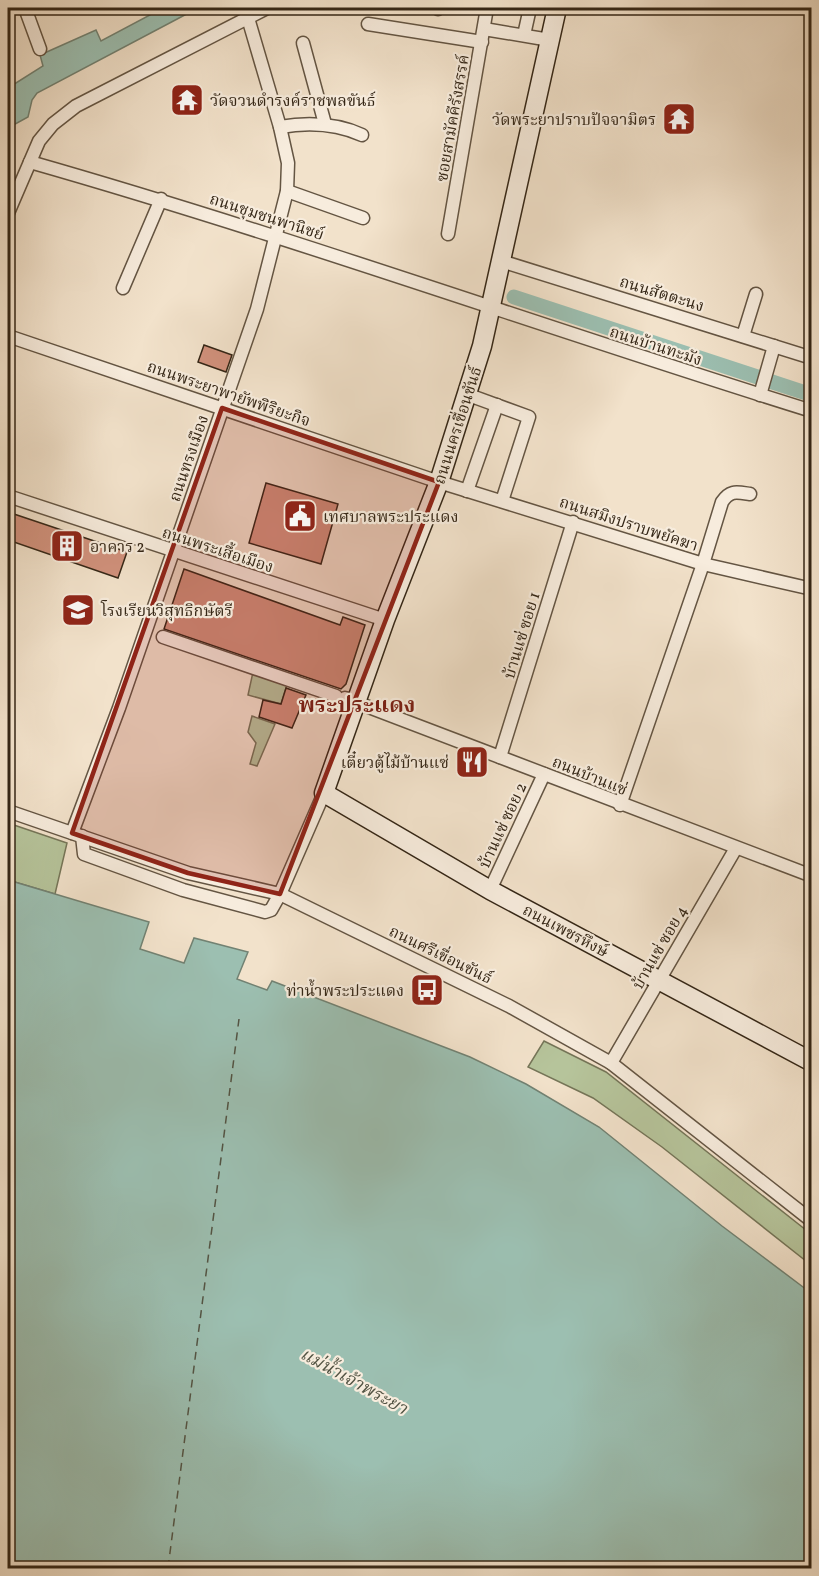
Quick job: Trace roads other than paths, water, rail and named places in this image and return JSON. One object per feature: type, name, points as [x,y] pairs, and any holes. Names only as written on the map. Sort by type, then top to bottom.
[{"type":"main road","name":"ถนนนครเขื่อนขันธ์","points":[[324,793],[346,699],[386,621],[439,482],[466,394],[491,308],[557,8]]},
{"type":"main road","name":"ถนนเพชรหึงษ์","points":[[324,793],[490,890],[812,1062]]},
{"type":"street","points":[[25,8],[40,49]]},
{"type":"street","points":[[8,213],[39,141],[53,124],[76,106],[267,8]]},
{"type":"street","name":"ซอยสามัคคีรังสรรค์","points":[[448,234],[487,8]]},
{"type":"street","points":[[524,35],[530,8]]},
{"type":"street","name":"ถนนทรงเมือง","points":[[77,835],[257,309],[287,190],[288,163],[280,127],[248,18]]},
{"type":"street","points":[[368,24],[482,42]]},
{"type":"street","points":[[484,29],[550,40]]},
{"type":"street","points":[[303,43],[325,124]]},
{"type":"street","points":[[280,127],[325,124],[362,135]]},
{"type":"street","name":"ถนนชุมชนพานิชย์","points":[[30,162],[162,199],[491,308]]},
{"type":"street","points":[[287,190],[363,218]]},
{"type":"street","points":[[123,288],[162,199]]},
{"type":"street","name":"ถนนสัตตะนง","points":[[501,261],[812,358]]},
{"type":"street","points":[[743,336],[756,294]]},
{"type":"street","name":"ถนนบ้านทะมัง","points":[[491,308],[761,391],[812,411]]},
{"type":"street","name":"ถนนพระยาพายัพพิริยะกิจ","points":[[8,336],[439,482]]},
{"type":"street","points":[[761,391],[774,346]]},
{"type":"street","points":[[466,394],[529,417],[502,501]]},
{"type":"street","points":[[467,490],[497,405]]},
{"type":"street","name":"ถนนสมิงปราบพยัคฆา","points":[[439,482],[703,564],[620,805]]},
{"type":"street","points":[[750,494],[734,492],[728,494],[722,502],[703,564],[812,589]]},
{"type":"street","name":"ถนนพระเสื้อเมือง","points":[[8,496],[386,621]]},
{"type":"street","name":"บ้านแซ่ ซอย 1","points":[[500,757],[573,522]]},
{"type":"street","name":"ถนนบ้านแซ่","points":[[163,637],[346,699],[620,805],[812,876]]},
{"type":"street","name":"บ้านแซ่ ซอย 2","points":[[490,890],[544,774]]},
{"type":"street","name":"ถนนนครเขื่อนขันธ์","points":[[280,894],[324,793]]},
{"type":"street","name":"ถนนศรีเขื่อนขันธ์","points":[[8,812],[188,873],[280,894],[509,1006],[611,1063],[812,1221]]},
{"type":"street","points":[[77,835],[84,854],[183,890],[265,912],[271,910],[280,894]]},
{"type":"street","name":"บ้านแซ่ ซอย 4","points":[[611,1063],[736,848]]},
{"type":"water","points":[[163,8],[198,8],[37,93],[32,100],[28,117],[8,128],[8,88],[43,66],[40,55],[96,30],[101,41]]},
{"type":"water","name":"แม่น้ำเจ้าพระยา","points":[[8,880],[149,922],[140,949],[184,963],[194,938],[248,952],[237,979],[267,990],[272,981],[470,1057],[526,1084],[599,1127],[722,1226],[811,1293],[811,1568],[8,1568]]},
{"type":"waterway","points":[[514,297],[812,395]]},
{"type":"place","name":"วัดจวนดำรงค์ราชพลขันธ์","points":[[187,100]]},
{"type":"place","name":"วัดพระยาปราบปัจจามิตร","points":[[679,119]]},
{"type":"place","name":"เทศบาลพระประแดง","points":[[300,516]]},
{"type":"place","name":"อาคาร 2","points":[[67,546]]},
{"type":"place","name":"โรงเรียนวิสุทธิกษัตรี","points":[[78,610]]},
{"type":"place","name":"เตี๋ยวตู้ไม้บ้านแซ่","points":[[472,762]]},
{"type":"place","name":"ท่าน้ำพระประแดง","points":[[427,990]]},
{"type":"district","name":"พระประแดง","points":[[357,704]]}]
